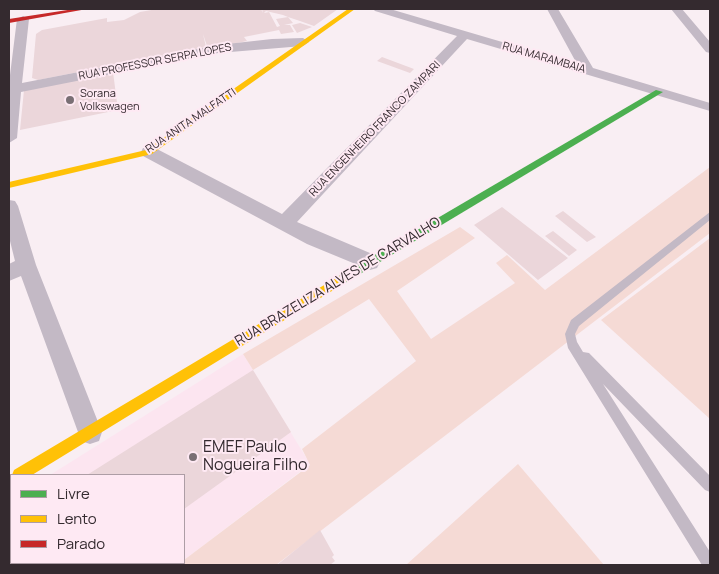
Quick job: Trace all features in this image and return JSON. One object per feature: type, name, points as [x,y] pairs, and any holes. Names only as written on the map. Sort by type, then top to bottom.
[{"type":"street","points":[[9,11],[23,14],[84,9]]},
{"type":"street","name":"RUA ANITA MALFATTI","points":[[9,185],[150,152],[352,9]]},
{"type":"street","name":"RUA MARAMBAIA","points":[[379,9],[710,107]]},
{"type":"street","points":[[553,9],[588,71]]},
{"type":"street","points":[[676,9],[710,49]]},
{"type":"street","points":[[9,21],[23,14]]},
{"type":"street","points":[[9,138],[12,89],[23,14]]},
{"type":"street","name":"RUA ENGENHEIRO FRANCO ZAMPARI","points":[[285,223],[464,35]]},
{"type":"street","name":"RUA PROFESSOR SERPA LOPES","points":[[12,89],[250,44],[303,42]]},
{"type":"street","name":"RUA BRAZELIZA ALVES DE CARVALHO","points":[[21,474],[370,262],[659,92]]},
{"type":"street","points":[[150,152],[329,246],[370,262]]},
{"type":"street","points":[[9,206],[17,269],[90,432]]},
{"type":"lane","points":[[710,215],[575,323],[570,334],[572,344],[710,565]]},
{"type":"lane","points":[[572,344],[710,485]]},
{"type":"shaded area","points":[[710,167],[710,233],[276,565],[177,565],[185,564],[185,559],[310,465],[302,449],[416,361],[369,299],[253,370],[243,354],[460,227],[475,238],[397,291],[431,339],[515,283],[496,263],[507,255],[545,290]]},
{"type":"shaded area","points":[[710,238],[710,419],[601,320]]},
{"type":"shaded area","name":"EMEF Paulo Nogueira Filho","points":[[243,354],[310,464],[185,559],[185,474],[52,474]]},
{"type":"shaded area","points":[[518,464],[604,565],[406,565]]},
{"type":"shaded area","points":[[9,501],[10,564],[178,564],[9,565]]},
{"type":"building","points":[[157,9],[261,9],[263,13],[262,9],[338,9],[314,26],[288,17],[293,23],[284,25],[290,25],[294,32],[281,34],[279,30],[244,37],[247,41],[208,49],[203,34],[206,47],[38,80],[32,78],[36,34],[42,30],[107,18],[107,22],[124,20],[140,12]],"holes":[[[266,11],[288,17],[276,19],[280,26],[277,27],[269,12],[264,13]]]},
{"type":"building","points":[[300,23],[312,27],[297,33],[292,25]]},
{"type":"building","points":[[382,57],[414,69],[410,73],[377,61]]},
{"type":"building","name":"Sorana Volkswagen","points":[[113,72],[118,110],[20,130],[24,90]]},
{"type":"building","points":[[502,207],[568,258],[538,280],[474,225]]},
{"type":"building","points":[[563,211],[596,237],[587,242],[555,216]]},
{"type":"building","points":[[553,231],[577,250],[569,256],[545,236]]},
{"type":"building","points":[[253,370],[291,432],[185,508],[185,474],[89,474]]},
{"type":"building","points":[[320,530],[334,555],[332,557],[335,561],[330,565],[277,565]]},
{"type":"building","points":[[31,564],[108,564],[106,565]]},
{"type":"traffic: fast","points":[[341,280],[659,92]]},
{"type":"traffic: slow","points":[[9,185],[149,152],[352,9]]},
{"type":"traffic: slow","points":[[21,474],[341,280]]},
{"type":"traffic: jam","points":[[9,21],[84,9]]},
{"type":"place","name":"Sorana Volkswagen","points":[[70,100]]},
{"type":"place","name":"EMEF Paulo Nogueira Filho","points":[[193,457]]}]
